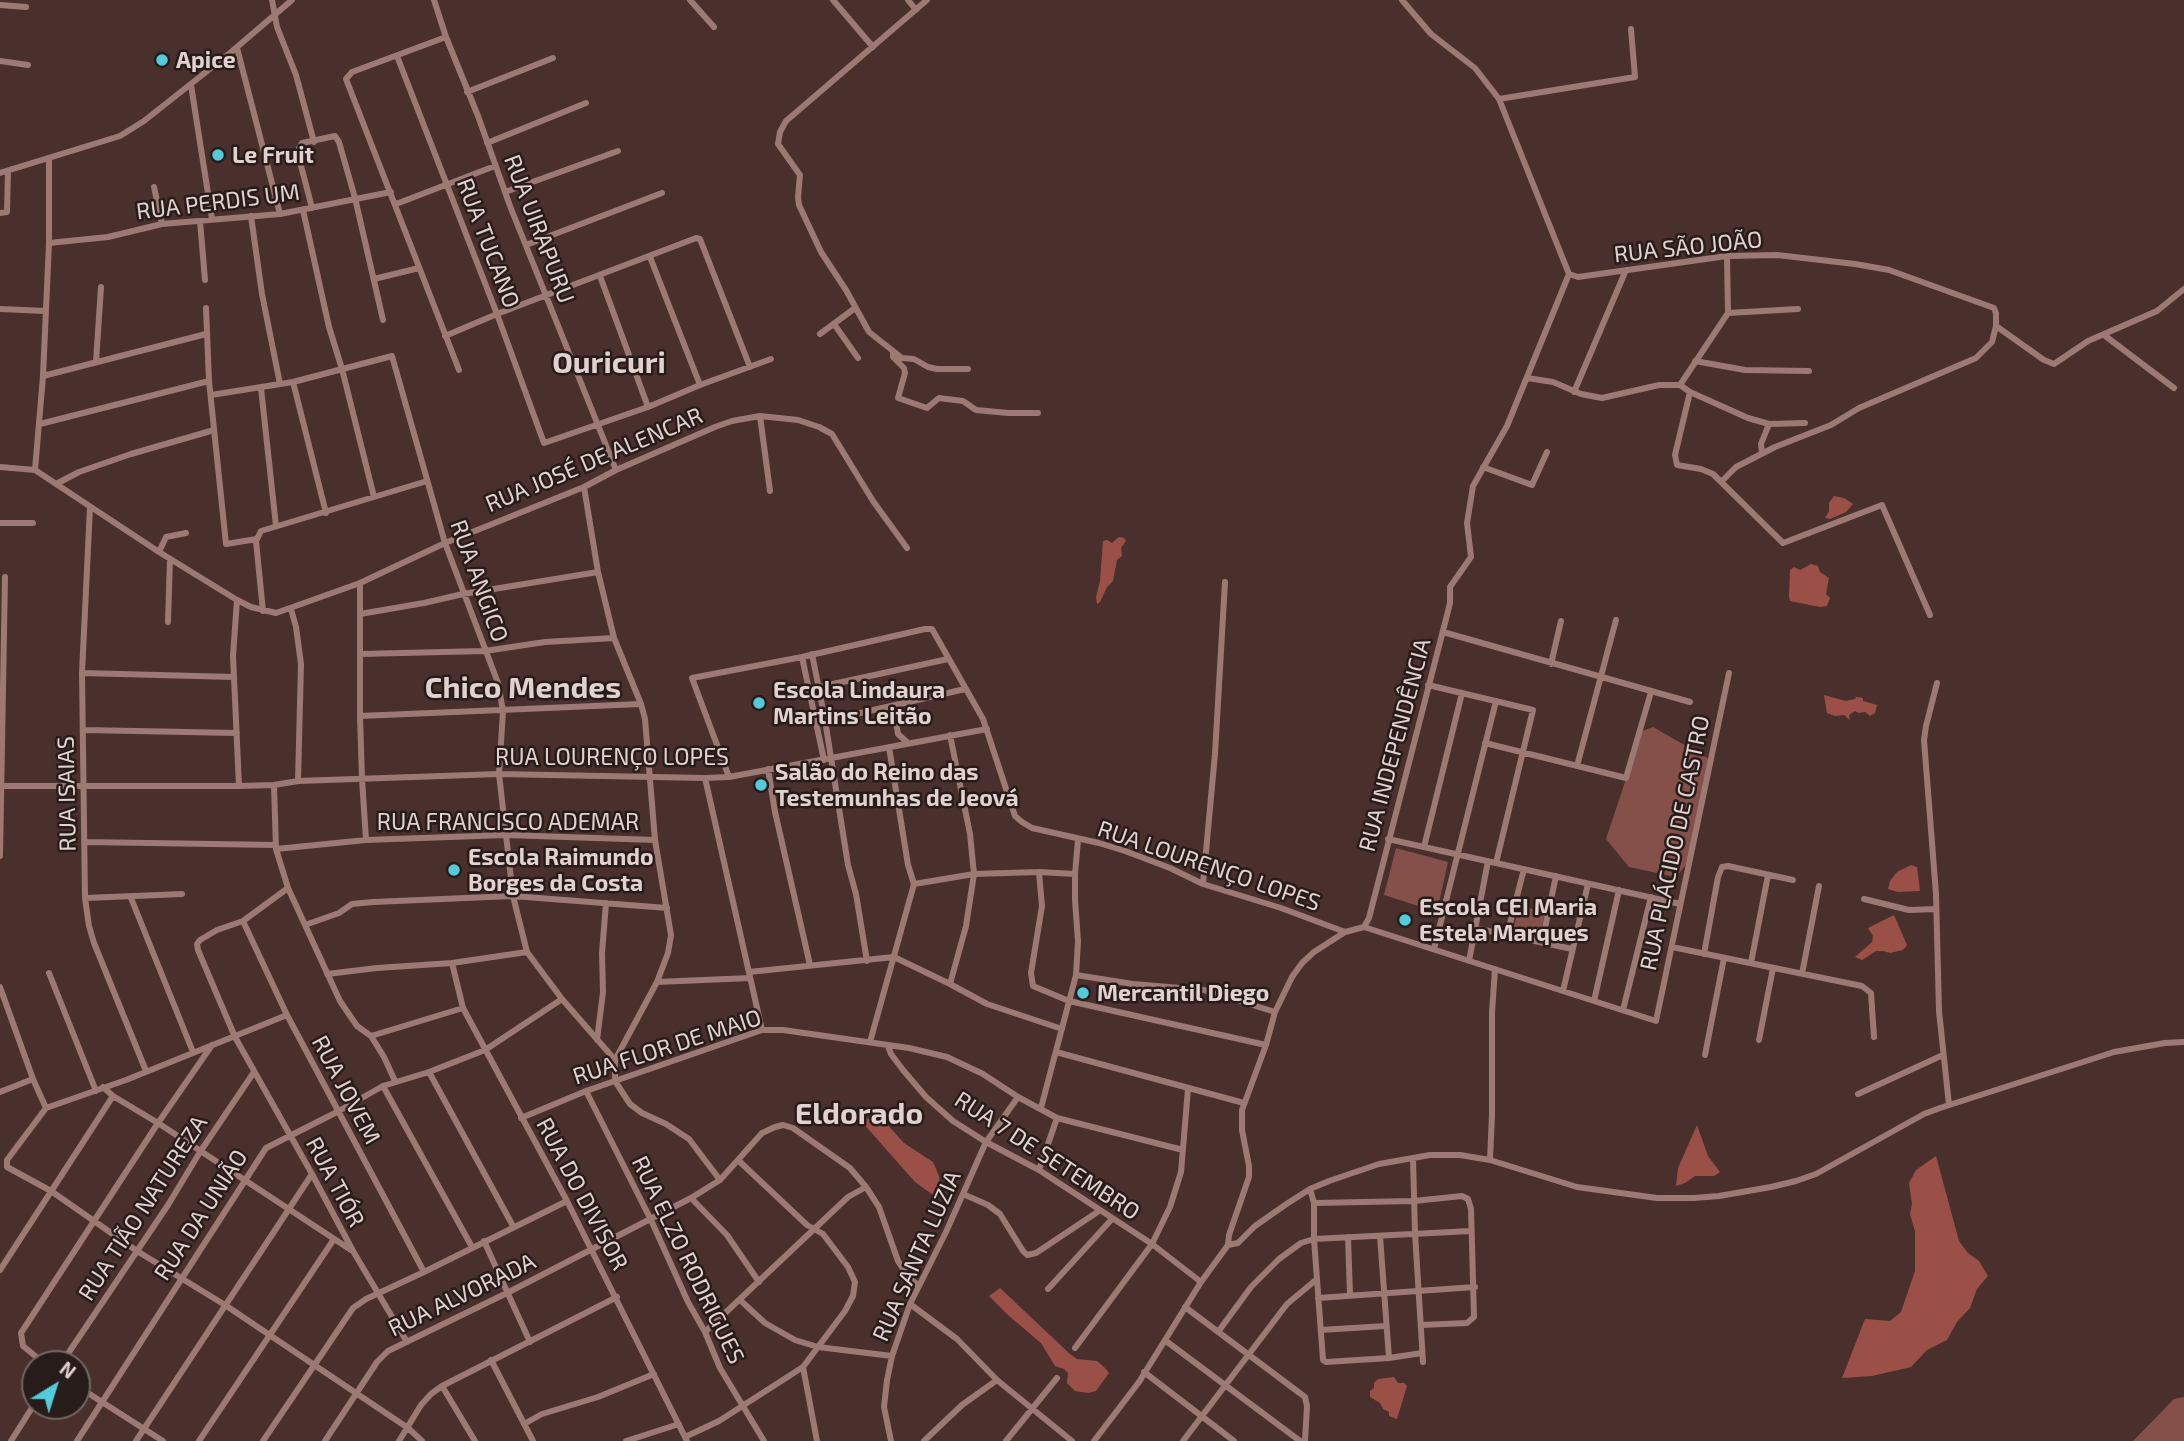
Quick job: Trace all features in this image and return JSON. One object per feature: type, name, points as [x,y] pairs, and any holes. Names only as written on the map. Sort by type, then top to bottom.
[{"type":"street","points":[[272,0],[277,27],[296,75],[314,142]]},
{"type":"street","points":[[3,213],[4,172],[120,135],[144,121],[237,48],[292,0]]},
{"type":"street","name":"RUA UIRAPURU","points":[[434,0],[505,192],[616,470]]},
{"type":"street","points":[[690,0],[714,27]]},
{"type":"street","points":[[833,0],[873,47]]},
{"type":"street","points":[[908,0],[916,10]]},
{"type":"street","points":[[927,0],[786,121],[781,128],[778,147],[800,175],[798,201],[809,227],[827,263],[846,290],[869,332],[902,358],[914,359],[937,369],[968,369]]},
{"type":"street","points":[[1402,0],[1431,34],[1475,68],[1499,99],[1569,274],[1500,440],[1483,467],[1532,485],[1547,452]]},
{"type":"street","points":[[0,5],[26,7]]},
{"type":"street","points":[[1499,99],[1635,77],[1631,29]]},
{"type":"street","points":[[446,37],[352,72],[346,79],[459,370]]},
{"type":"street","points":[[237,48],[280,214]]},
{"type":"street","name":"RUA TUCANO","points":[[397,56],[544,443],[596,424]]},
{"type":"street","points":[[467,92],[553,58]]},
{"type":"street","points":[[0,61],[28,65]]},
{"type":"street","points":[[191,85],[212,219]]},
{"type":"street","points":[[487,143],[586,103]]},
{"type":"street","points":[[312,208],[298,154],[302,143],[335,136],[355,198],[383,320]]},
{"type":"street","points":[[505,192],[618,151]]},
{"type":"street","points":[[0,467],[35,470],[43,376],[49,243],[49,159]]},
{"type":"street","points":[[396,204],[495,166]]},
{"type":"street","points":[[154,187],[162,224]]},
{"type":"street","name":"RUA PERDIS UM","points":[[49,243],[108,237],[162,224],[280,214],[391,192]]},
{"type":"street","points":[[526,245],[662,193]]},
{"type":"street","points":[[303,210],[329,327],[374,497]]},
{"type":"street","points":[[251,216],[280,384]]},
{"type":"street","points":[[200,220],[205,280]]},
{"type":"street","points":[[445,336],[696,238],[700,239],[750,367]]},
{"type":"street","name":"RUA SÃO JOÃO","points":[[1569,274],[1578,277],[1727,256],[1777,255],[1889,270],[1994,308],[1996,326],[2044,360],[2054,364],[2088,341],[2157,311],[2184,289]]},
{"type":"street","points":[[1680,385],[1728,313],[1727,256]]},
{"type":"street","points":[[650,257],[700,385]]},
{"type":"street","points":[[374,279],[419,268]]},
{"type":"street","points":[[1574,392],[1626,271]]},
{"type":"street","points":[[600,276],[648,407]]},
{"type":"street","points":[[96,362],[101,288]]},
{"type":"street","points":[[206,308],[209,381],[226,544],[257,540]]},
{"type":"street","points":[[820,334],[855,308]]},
{"type":"street","points":[[0,309],[45,311]]},
{"type":"street","points":[[1728,313],[1798,309]]},
{"type":"street","points":[[834,324],[859,358]]},
{"type":"street","points":[[1721,482],[1736,467],[1762,453],[1831,425],[1859,408],[1976,358],[1992,342],[1996,326]]},
{"type":"street","points":[[43,376],[206,334]]},
{"type":"street","points":[[2104,335],[2174,388]]},
{"type":"street","points":[[893,352],[893,357],[904,368],[905,373],[898,398],[927,408],[939,398],[963,401],[976,410],[1038,413]]},
{"type":"street","name":"RUA ANGICO","points":[[342,369],[392,356],[445,543],[498,683],[503,711],[499,774],[513,895],[527,952],[562,999],[615,1060]]},
{"type":"street","points":[[596,424],[648,407],[771,359]]},
{"type":"street","points":[[1695,361],[1745,370],[1809,371]]},
{"type":"street","points":[[211,395],[293,382],[342,369]]},
{"type":"street","points":[[1527,378],[1553,382],[1574,392],[1602,398],[1659,385],[1680,385],[1748,418],[1769,424],[1805,423]]},
{"type":"street","points":[[40,424],[209,381]]},
{"type":"street","points":[[293,382],[326,513]]},
{"type":"street","points":[[261,388],[276,526]]},
{"type":"street","points":[[1690,392],[1675,462],[1677,465],[1708,470],[1783,543],[1882,505],[1930,615]]},
{"type":"street","points":[[761,416],[770,491]]},
{"type":"street","name":"RUA JOSÉ DE ALENCAR","points":[[35,470],[237,600],[263,611],[276,613],[360,583],[445,543],[584,487],[715,426],[761,416],[798,420],[832,434],[873,501],[907,548]]},
{"type":"street","points":[[1762,453],[1761,444],[1769,424]]},
{"type":"street","points":[[56,484],[79,472],[131,454],[214,430]]},
{"type":"street","name":"RUA INDEPENDÊNCIA","points":[[1364,927],[1373,907],[1388,839],[1443,632],[1450,603],[1450,587],[1471,557],[1467,523],[1471,492],[1483,467]]},
{"type":"street","points":[[263,611],[257,540],[261,531],[427,481]]},
{"type":"street","points":[[584,487],[598,572],[614,638],[645,719],[655,840],[671,935],[668,953],[657,982],[615,1060],[615,1081],[630,1104],[688,1139],[720,1180]]},
{"type":"street","name":"RUA ISAIAS","points":[[90,507],[82,673],[85,898],[94,943],[146,1071]]},
{"type":"street","points":[[0,523],[33,523]]},
{"type":"street","points":[[159,552],[166,537],[186,533]]},
{"type":"street","points":[[168,622],[170,559]]},
{"type":"street","points":[[360,614],[598,572]]},
{"type":"street","points":[[0,856],[2,595],[5,577]]},
{"type":"street","points":[[1203,884],[1215,754],[1225,582]]},
{"type":"street","points":[[360,583],[360,716],[366,840]]},
{"type":"street","points":[[237,600],[233,656],[239,786]]},
{"type":"street","points":[[291,609],[301,664],[298,781]]},
{"type":"street","points":[[1577,765],[1616,620]]},
{"type":"street","points":[[1551,664],[1561,621]]},
{"type":"street","points":[[729,776],[692,678],[925,629],[932,629],[936,635],[987,729]]},
{"type":"street","points":[[1443,632],[1690,702]]},
{"type":"street","points":[[360,654],[485,651],[545,642],[614,638]]},
{"type":"street","points":[[811,654],[825,720],[827,759]]},
{"type":"street","points":[[802,657],[856,894],[867,961]]},
{"type":"street","points":[[810,690],[948,659]]},
{"type":"street","points":[[82,673],[234,677]]},
{"type":"street","name":"RUA PLÁCIDO DE CASTRO","points":[[1623,1010],[1656,1021],[1729,673]]},
{"type":"street","points":[[1937,683],[1924,740],[1936,909],[1939,1012],[1949,1105]]},
{"type":"street","points":[[1428,685],[1533,710],[1496,863]]},
{"type":"street","points":[[817,723],[965,690]]},
{"type":"street","points":[[1485,743],[1626,778],[1651,692]]},
{"type":"street","points":[[1424,847],[1462,693]]},
{"type":"street","points":[[1434,949],[1496,701]]},
{"type":"street","points":[[360,716],[641,704]]},
{"type":"street","points":[[893,706],[898,734],[908,743]]},
{"type":"street","name":"RUA LOURENÇO LOPES","points":[[0,786],[239,786],[298,781],[499,774],[705,778],[827,759],[987,729],[1015,816],[1032,828],[1125,851],[1203,884],[1281,908],[1345,932]]},
{"type":"street","points":[[84,730],[237,733]]},
{"type":"street","points":[[950,735],[970,834],[974,874],[965,926],[950,984]]},
{"type":"street","points":[[870,1042],[914,884],[908,865],[889,747]]},
{"type":"street","points":[[768,769],[775,812],[810,965]]},
{"type":"street","points":[[705,778],[762,1030]]},
{"type":"street","points":[[274,785],[276,847],[288,888],[340,1001],[357,1026],[371,1036],[395,1082]]},
{"type":"street","name":"RUA FRANCISCO ADEMAR","points":[[85,842],[276,847],[366,840],[506,835],[655,840]]},
{"type":"street","points":[[1388,839],[1681,904]]},
{"type":"street","points":[[1041,1108],[1076,975],[1078,941],[1074,900],[1078,840]]},
{"type":"street","points":[[1469,961],[1488,862]]},
{"type":"street","points":[[1704,954],[1719,871],[1722,867],[1793,880]]},
{"type":"street","points":[[1507,935],[1524,869]]},
{"type":"street","points":[[1039,872],[1042,906],[1031,980],[1033,986],[1069,1001],[1266,1045]]},
{"type":"street","points":[[914,884],[974,874],[1075,874]]},
{"type":"street","points":[[1751,963],[1768,875]]},
{"type":"street","points":[[1542,942],[1556,876]]},
{"type":"street","points":[[1563,991],[1588,884]]},
{"type":"street","points":[[1802,974],[1819,886]]},
{"type":"street","points":[[243,921],[288,888]]},
{"type":"street","points":[[1594,1001],[1619,890]]},
{"type":"street","points":[[85,898],[182,894]]},
{"type":"street","points":[[305,925],[339,913],[352,904],[513,895],[667,908]]},
{"type":"street","points":[[1094,1441],[1166,1341],[1201,1282],[1228,1245],[1249,1177],[1248,1155],[1242,1130],[1241,1115],[1244,1103],[1266,1045],[1275,1012],[1302,963],[1345,932],[1364,927],[1623,1010],[1651,897]]},
{"type":"street","points":[[131,898],[193,1052]]},
{"type":"street","points":[[1864,899],[1909,910],[1936,909]]},
{"type":"street","points":[[597,1040],[602,1010],[604,972],[601,953],[607,903]]},
{"type":"street","name":"RUA TIÓR","points":[[243,921],[217,930],[197,944],[235,1037],[353,1251],[407,1342]]},
{"type":"street","name":"RUA JOVEM","points":[[243,921],[337,1112],[424,1272]]},
{"type":"street","points":[[1475,928],[1572,949]]},
{"type":"street","points":[[1672,947],[1866,989],[1872,998],[1874,1037]]},
{"type":"street","points":[[327,974],[452,963],[527,952]]},
{"type":"street","points":[[657,982],[750,975],[810,965],[894,957],[987,1004],[1062,1028]]},
{"type":"street","points":[[1705,1055],[1724,958]]},
{"type":"street","name":"RUA DO DIVISOR","points":[[452,963],[463,1008],[567,1200],[686,1439]]},
{"type":"street","points":[[1759,1040],[1773,968]]},
{"type":"street","points":[[1490,1160],[1492,1012],[1496,969]]},
{"type":"street","points":[[50,973],[100,1089],[158,1123],[353,1251]]},
{"type":"street","points":[[1076,975],[1133,984],[1204,990],[1275,1012]]},
{"type":"street","points":[[0,987],[46,1108]]},
{"type":"street","name":"RUA DA UNIÃO","points":[[77,1441],[266,1148],[383,1086],[429,1072],[485,1050],[562,999]]},
{"type":"street","points":[[371,1036],[463,1008]]},
{"type":"street","points":[[287,1015],[46,1108],[6,1165],[51,1191],[137,1251],[225,1305],[408,1428],[422,1441]]},
{"type":"street","name":"RUA FLOR DE MAIO","points":[[521,1118],[586,1090],[762,1030],[783,1030],[909,1048],[947,1057],[983,1074],[1057,1118],[1183,1150]]},
{"type":"street","points":[[1228,1245],[1238,1243],[1255,1226],[1310,1189],[1351,1172],[1413,1157],[1460,1155],[1490,1160],[1588,1189],[1657,1198],[1694,1199],[1720,1196],[1796,1181],[1816,1174],[1924,1114],[1949,1105],[2114,1052],[2184,1042]]},
{"type":"street","points":[[27,1350],[21,1343],[20,1333],[212,1045]]},
{"type":"street","name":"RUA 7 DE SETEMBRO","points":[[888,1046],[891,1054],[926,1097],[953,1121],[1039,1170],[1152,1244],[1201,1282]]},
{"type":"street","points":[[1056,1052],[1244,1103]]},
{"type":"street","points":[[1858,1094],[1943,1055]]},
{"type":"street","name":"RUA TIÃO NATUREZA","points":[[70,1350],[254,1072]]},
{"type":"street","points":[[429,1072],[513,1226]]},
{"type":"street","points":[[0,1092],[33,1079]]},
{"type":"street","points":[[383,1086],[471,1247]]},
{"type":"street","points":[[1075,1348],[1152,1244],[1170,1207],[1177,1186],[1183,1150],[1188,1089]]},
{"type":"street","name":"RUA ELZO RODRIGUES","points":[[586,1090],[705,1332],[720,1368],[764,1441]]},
{"type":"street","points":[[0,1270],[113,1096]]},
{"type":"street","name":"RUA SANTA LUZIA","points":[[891,1441],[884,1407],[892,1356],[910,1304],[986,1142],[1018,1097]]},
{"type":"street","points":[[1039,1170],[1057,1118]]},
{"type":"street","name":"RUA ALVORADA","points":[[325,1441],[380,1357],[388,1351],[691,1198],[720,1180],[768,1129],[783,1125],[793,1128],[850,1168],[866,1187]]},
{"type":"street","points":[[1413,1157],[1423,1362]]},
{"type":"street","points":[[686,1439],[803,1367],[853,1296],[855,1282],[846,1263],[824,1234],[813,1229],[739,1161]]},
{"type":"street","points":[[136,1441],[312,1174]]},
{"type":"street","points":[[705,1332],[848,1197],[866,1187],[879,1207],[898,1261],[910,1279],[918,1285]]},
{"type":"street","points":[[1310,1189],[1314,1203],[1323,1360],[1389,1359],[1422,1353]]},
{"type":"street","points":[[963,1194],[988,1205],[1000,1214],[1027,1255],[1037,1252],[1099,1211]]},
{"type":"street","points":[[1314,1203],[1414,1201],[1461,1196],[1469,1201],[1475,1287],[1474,1317],[1471,1322],[1420,1325]]},
{"type":"street","points":[[691,1198],[727,1235],[759,1282]]},
{"type":"street","points":[[263,1441],[353,1308],[377,1293],[567,1200]]},
{"type":"street","points":[[1048,1289],[1112,1219]]},
{"type":"street","points":[[1218,1332],[1251,1287],[1266,1271],[1301,1243],[1314,1239],[1471,1231]]},
{"type":"street","points":[[1380,1236],[1389,1359]]},
{"type":"street","points":[[1348,1237],[1350,1295]]},
{"type":"street","points":[[199,1441],[334,1239]]},
{"type":"street","points":[[484,1241],[530,1342]]},
{"type":"street","points":[[1182,1441],[1287,1304],[1317,1279]]},
{"type":"street","points":[[1318,1298],[1475,1287]]},
{"type":"street","points":[[400,1441],[427,1398],[442,1386],[617,1297]]},
{"type":"street","points":[[740,1300],[765,1323],[795,1340],[818,1347],[892,1356]]},
{"type":"street","points":[[910,1304],[957,1339],[997,1380],[1072,1441]]},
{"type":"street","points":[[1166,1341],[1303,1441],[1307,1406],[1305,1397],[1185,1307]]},
{"type":"street","points":[[1321,1330],[1385,1326]]},
{"type":"street","points":[[491,1360],[533,1441]]},
{"type":"street","points":[[803,1367],[817,1441]]},
{"type":"street","points":[[1144,1372],[1234,1441]]},
{"type":"street","points":[[524,1424],[542,1414],[598,1397],[654,1374]]},
{"type":"street","points":[[1006,1441],[1057,1378]]},
{"type":"street","points":[[924,1441],[962,1405],[997,1380]]},
{"type":"street","points":[[442,1386],[475,1441]]},
{"type":"street","points":[[91,1395],[163,1441]]},
{"type":"street","points":[[11,1441],[25,1420]]},
{"type":"street","points":[[626,1441],[679,1424]]},
{"type":"shaded area","points":[[1834,496],[1853,504],[1846,512],[1830,519],[1825,518],[1829,503]]},
{"type":"shaded area","points":[[1119,537],[1126,541],[1121,548],[1122,556],[1117,560],[1113,581],[1097,604],[1103,541],[1112,543]]},
{"type":"shaded area","points":[[1811,564],[1818,566],[1820,572],[1829,578],[1826,594],[1830,598],[1827,606],[1790,601],[1790,570],[1794,567],[1800,570]]},
{"type":"shaded area","points":[[1824,695],[1846,701],[1856,697],[1863,698],[1863,701],[1877,705],[1875,713],[1870,716],[1865,712],[1855,711],[1849,715],[1850,720],[1844,715],[1835,716],[1827,713]]},
{"type":"shaded area","points":[[1653,727],[1709,759],[1689,861],[1676,877],[1629,867],[1606,839],[1642,731]]},
{"type":"shaded area","points":[[1396,848],[1448,862],[1437,912],[1384,895]]},
{"type":"shaded area","points":[[1911,865],[1917,867],[1920,891],[1898,892],[1888,889],[1897,872]]},
{"type":"shaded area","points":[[1520,905],[1545,913],[1539,940],[1512,932]]},
{"type":"shaded area","points":[[1894,915],[1907,945],[1903,950],[1890,953],[1876,951],[1862,960],[1855,957],[1872,942],[1873,936],[1868,928]]},
{"type":"shaded area","points":[[864,1118],[885,1122],[904,1143],[933,1162],[940,1187],[933,1195],[915,1182],[862,1122]]},
{"type":"shaded area","points":[[1697,1125],[1708,1156],[1720,1172],[1714,1176],[1695,1176],[1676,1186],[1678,1168]]},
{"type":"shaded area","points":[[1936,1156],[1959,1241],[1968,1253],[1979,1261],[1988,1276],[1977,1289],[1970,1308],[1957,1322],[1947,1340],[1927,1350],[1911,1367],[1872,1376],[1842,1378],[1865,1319],[1890,1321],[1901,1312],[1915,1271],[1915,1231],[1910,1214],[1912,1204],[1909,1183],[1916,1170]]},
{"type":"shaded area","points":[[1000,1288],[1070,1354],[1077,1359],[1097,1361],[1105,1368],[1109,1373],[1096,1391],[1075,1391],[1067,1383],[1068,1373],[1055,1366],[1041,1343],[989,1296]]},
{"type":"shaded area","points":[[1394,1377],[1398,1383],[1407,1386],[1397,1419],[1389,1416],[1389,1412],[1383,1409],[1380,1403],[1370,1397],[1370,1391],[1378,1379]]},
{"type":"shaded area","points":[[2184,1397],[2184,1441],[2133,1441],[2174,1399]]},
{"type":"place","name":"Apice","points":[[162,60]]},
{"type":"place","name":"Le Fruit","points":[[218,155]]},
{"type":"place","name":"Escola Lindaura Martins Leitão","points":[[759,703]]},
{"type":"place","name":"Salão do Reino das Testemunhas de Jeová","points":[[761,785]]},
{"type":"place","name":"Escola Raimundo Borges da Costa","points":[[454,870]]},
{"type":"place","name":"Escola CEI Maria Estela Marques","points":[[1405,920]]},
{"type":"place","name":"Mercantil Diego","points":[[1083,993]]},
{"type":"district","name":"Ouricuri","points":[[609,363]]},
{"type":"district","name":"Chico Mendes","points":[[523,688]]},
{"type":"district","name":"Eldorado","points":[[859,1114]]}]
